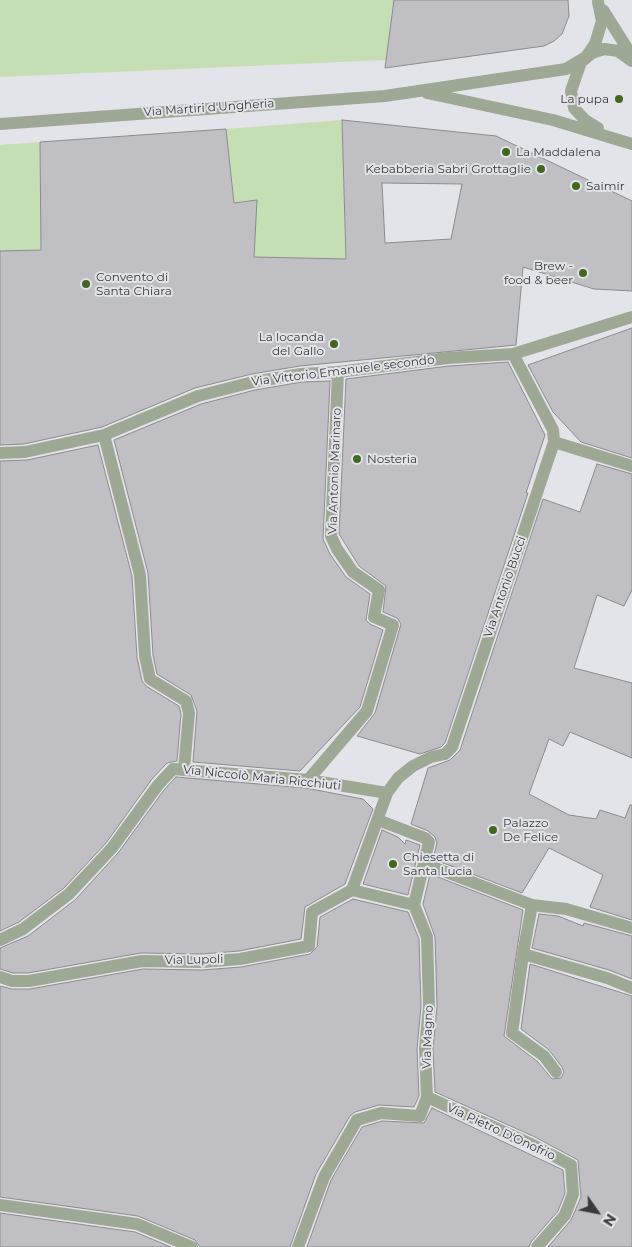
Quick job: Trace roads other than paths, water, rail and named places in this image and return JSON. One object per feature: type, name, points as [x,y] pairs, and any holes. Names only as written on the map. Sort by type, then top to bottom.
[{"type":"street","points":[[597,1],[632,56]]},
{"type":"street","points":[[597,1],[602,21],[595,44],[575,77],[571,91],[574,108],[585,120],[613,137]]},
{"type":"street","name":"Via Martiri d'Ungheria","points":[[0,124],[385,96],[566,69],[604,49],[618,51],[632,60]]},
{"type":"street","name":"Via Martiri d'Ungheria","points":[[418,91],[553,120],[632,144]]},
{"type":"street","name":"Via Vittorio Emanuele secondo","points":[[0,453],[25,452],[104,435],[198,396],[253,382],[301,374],[338,372],[448,358],[513,354],[632,317]]},
{"type":"street","points":[[513,354],[553,430],[554,442],[632,466]]},
{"type":"street","name":"Via Antonio Marinaro","points":[[308,780],[367,711],[394,625],[374,617],[379,590],[353,572],[337,549],[331,536],[338,372]]},
{"type":"street","points":[[104,435],[140,575],[145,656],[150,679],[186,701],[189,714],[184,769]]},
{"type":"street","name":"Via Antonio Bucci","points":[[387,793],[398,778],[413,766],[431,757],[445,754],[452,747],[554,442]]},
{"type":"street","name":"Via Niccolò Maria Ricchiuti","points":[[0,940],[23,929],[69,894],[112,848],[158,785],[173,770],[184,769],[308,780],[387,793]]},
{"type":"street","points":[[378,820],[425,838],[428,842],[425,864],[414,905],[352,890],[387,793]]},
{"type":"street","points":[[425,864],[532,906],[566,909],[632,928]]},
{"type":"street","name":"Via Lupoli","points":[[0,977],[12,981],[30,981],[142,960],[202,962],[230,960],[309,946],[312,912],[352,890]]},
{"type":"street","name":"Via Magno","points":[[414,905],[427,936],[429,1006],[425,1049],[427,1097]]},
{"type":"street","points":[[532,906],[512,1033],[544,1056],[556,1072]]},
{"type":"street","points":[[523,954],[607,978],[632,988]]},
{"type":"street","points":[[298,1247],[324,1178],[357,1120],[381,1113],[420,1116],[427,1097]]},
{"type":"street","name":"Via Pietro D'Onofrio","points":[[427,1097],[515,1136],[571,1165],[573,1194],[565,1215],[537,1247]]},
{"type":"street","points":[[0,1205],[137,1224],[192,1247]]},
{"type":"place","name":"La pupa","points":[[619,99]]},
{"type":"place","name":"La Maddalena","points":[[506,152]]},
{"type":"place","name":"Kebabberia Sabri Grottaglie","points":[[541,169]]},
{"type":"place","name":"Saimir","points":[[576,186]]},
{"type":"place","name":"Brew - food & beer","points":[[583,273]]},
{"type":"place","name":"Convento di Santa Chiara","points":[[86,284]]},
{"type":"place","name":"La locanda del Gallo","points":[[334,344]]},
{"type":"place","name":"Nosteria","points":[[357,459]]},
{"type":"place","name":"Palazzo De Felice","points":[[493,830]]},
{"type":"place","name":"Chiesetta di Santa Lucia","points":[[393,864]]}]
